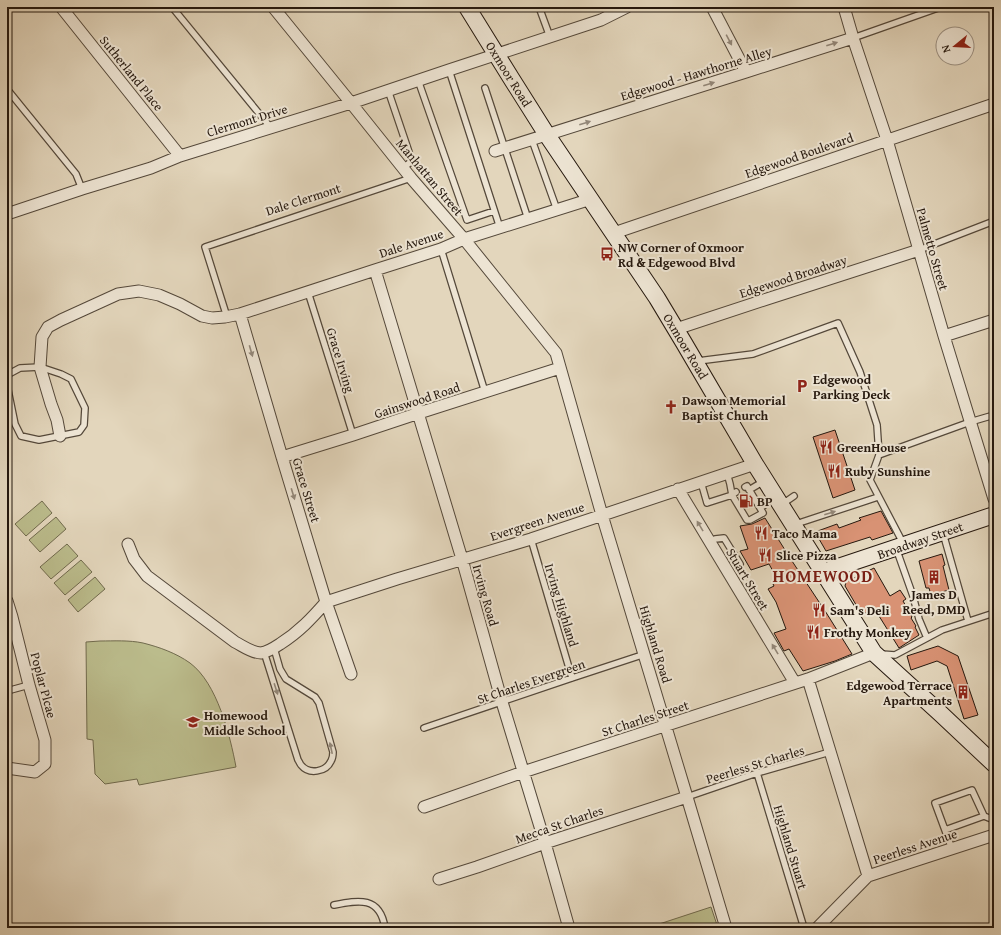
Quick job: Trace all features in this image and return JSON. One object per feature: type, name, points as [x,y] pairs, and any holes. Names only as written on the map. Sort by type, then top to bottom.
[{"type":"main road","name":"Oxmoor Road","points":[[467,7],[547,134],[614,233],[676,330],[765,480],[784,500],[793,525],[874,653],[994,764]]},
{"type":"main road","name":"Broadway Street","points":[[823,572],[994,515]]},
{"type":"street","name":"Sutherland Place","points":[[61,7],[180,156]]},
{"type":"street","name":"Manhattan Street","points":[[272,7],[411,178],[464,239],[556,353],[560,368]]},
{"type":"street","name":"Clermont Drive","points":[[7,214],[151,168],[180,156],[351,103],[550,37],[600,20],[627,7]]},
{"type":"street","points":[[712,7],[746,72]]},
{"type":"street","name":"Palmetto Street","points":[[844,7],[887,140],[944,336],[994,499]]},
{"type":"street","name":"Edgewood - Hawthorne Alley","points":[[547,134],[853,38]]},
{"type":"street","name":"Edgewood Boulevard","points":[[614,233],[994,104]]},
{"type":"street","points":[[500,150],[547,134]]},
{"type":"street","name":"Dale Avenue","points":[[40,367],[42,337],[48,327],[118,294],[139,291],[159,295],[202,316],[212,318],[227,317],[441,250],[464,239],[591,199]]},
{"type":"street","name":"Edgewood Broadway","points":[[676,330],[767,298],[919,250]]},
{"type":"street","name":"Irving Road","points":[[375,270],[462,559],[502,702],[569,928]]},
{"type":"street","name":"Grace Street","points":[[240,314],[326,602],[351,674]]},
{"type":"street","points":[[944,336],[994,320]]},
{"type":"street","points":[[40,367],[57,420],[60,436]]},
{"type":"street","name":"Gainswood Road","points":[[282,457],[560,368]]},
{"type":"street","name":"Highland Road","points":[[560,368],[602,515],[688,797],[726,928]]},
{"type":"street","name":"Evergreen Avenue","points":[[326,602],[531,539],[755,464]]},
{"type":"street","name":"Stuart Street","points":[[678,489],[796,683]]},
{"type":"street","points":[[128,544],[134,559],[147,576],[235,642],[248,650],[260,653],[269,650],[291,637],[306,624],[326,602]]},
{"type":"street","name":"Poplar Plcae","points":[[7,601],[10,617],[45,740],[45,764],[35,772],[7,768]]},
{"type":"street","name":"St Charles Street","points":[[424,807],[523,772],[808,679],[874,653]]},
{"type":"street","points":[[808,679],[868,876]]},
{"type":"street","name":"Mecca St Charles","points":[[439,879],[688,797]]},
{"type":"street","name":"Peerless Avenue","points":[[817,928],[868,876],[994,836]]},
{"type":"lane","points":[[172,7],[271,128]]},
{"type":"lane","points":[[539,7],[550,37]]},
{"type":"lane","points":[[853,38],[941,7]]},
{"type":"lane","points":[[449,70],[500,228]]},
{"type":"lane","points":[[418,80],[466,220],[494,211]]},
{"type":"lane","points":[[7,88],[76,174],[82,189]]},
{"type":"lane","points":[[485,88],[500,150],[528,219]]},
{"type":"lane","points":[[388,90],[412,161],[403,168]]},
{"type":"lane","points":[[532,140],[557,210]]},
{"type":"lane","name":"Dale Clermont","points":[[227,317],[205,247],[411,178]]},
{"type":"lane","points":[[919,250],[994,221]]},
{"type":"lane","points":[[441,250],[485,393]]},
{"type":"lane","name":"Grace Irving","points":[[308,292],[353,435]]},
{"type":"lane","points":[[695,362],[753,354],[838,323],[860,372],[877,425],[879,455],[870,480],[900,547],[919,619],[927,638]]},
{"type":"lane","points":[[7,375],[20,368],[40,367],[71,379],[85,408],[84,425],[79,432],[39,440],[21,436],[15,424],[7,385]]},
{"type":"lane","points":[[879,455],[994,414]]},
{"type":"lane","points":[[727,473],[734,494],[744,510],[747,520],[750,520],[763,513],[747,489],[765,480]]},
{"type":"lane","points":[[700,482],[707,503],[734,494]]},
{"type":"lane","points":[[793,525],[878,497]]},
{"type":"lane","points":[[757,505],[784,500]]},
{"type":"lane","points":[[943,532],[968,621]]},
{"type":"lane","points":[[709,541],[724,538],[740,564]]},
{"type":"lane","name":"Irving Highland","points":[[531,539],[572,678]]},
{"type":"lane","points":[[874,653],[895,655],[942,630],[994,613]]},
{"type":"lane","points":[[269,650],[286,679],[315,697],[319,703],[333,752],[331,762],[324,769],[314,772],[310,771],[301,766],[298,760],[269,650]]},
{"type":"lane","name":"St Charles Evergreen","points":[[424,728],[645,654]]},
{"type":"lane","points":[[7,691],[29,685]]},
{"type":"lane","name":"Peerless St Charles","points":[[688,797],[758,773],[830,752]]},
{"type":"lane","name":"Highland Stuart","points":[[758,773],[804,928]]},
{"type":"lane","points":[[952,849],[935,803],[972,790],[984,816]]},
{"type":"lane","points":[[944,830],[984,816],[994,820]]},
{"type":"lane","points":[[334,905],[362,901],[368,902],[380,912],[385,928]]},
{"type":"green space","points":[[42,501],[52,513],[26,536],[15,524]]},
{"type":"green space","points":[[56,517],[66,529],[40,552],[29,540]]},
{"type":"green space","points":[[67,544],[78,556],[51,579],[40,567]]},
{"type":"green space","points":[[81,560],[92,572],[65,595],[54,583]]},
{"type":"green space","points":[[95,577],[105,589],[78,612],[68,600]]},
{"type":"green space","points":[[127,641],[143,643],[155,646],[179,656],[190,663],[208,683],[215,696],[226,725],[236,767],[139,785],[137,779],[105,784],[95,774],[93,740],[87,739],[86,642]]},
{"type":"green space","points":[[711,907],[718,928],[647,928]]},
{"type":"building","points":[[835,430],[855,490],[833,498],[813,437]]},
{"type":"building","points":[[881,511],[893,533],[872,540],[870,537],[826,551],[815,532],[837,524],[839,528],[861,520],[859,518]]},
{"type":"building","points":[[765,518],[852,654],[803,671],[789,649],[784,651],[774,633],[786,629],[776,602],[768,589],[774,586],[773,584],[779,582],[769,564],[751,570],[740,551],[748,549],[740,526],[752,524]]},
{"type":"building","name":"James D Reed, DMD","points":[[942,554],[945,565],[943,566],[949,590],[931,595],[929,588],[926,588],[919,561]]},
{"type":"building","points":[[874,568],[890,596],[900,590],[906,599],[903,601],[912,617],[911,618],[919,635],[899,648],[874,608],[862,615],[845,586],[846,582]]},
{"type":"building","name":"Edgewood Terrace Apartments","points":[[938,646],[958,656],[978,715],[964,719],[947,666],[937,661],[911,670],[907,656]]},
{"type":"place","name":"NW Corner of Oxmoor Rd & Edgewood Blvd","points":[[607,254]]},
{"type":"place","name":"Edgewood Parking Deck","points":[[802,386]]},
{"type":"place","name":"Dawson Memorial Baptist Church","points":[[671,407]]},
{"type":"place","name":"GreenHouse","points":[[826,447]]},
{"type":"place","name":"Ruby Sunshine","points":[[834,471]]},
{"type":"place","name":"BP","points":[[746,501]]},
{"type":"place","name":"Taco Mama","points":[[761,533]]},
{"type":"place","name":"Slice Pizza","points":[[765,555]]},
{"type":"place","name":"James D Reed, DMD","points":[[934,577]]},
{"type":"place","name":"Sam's Deli","points":[[819,610]]},
{"type":"place","name":"Frothy Monkey","points":[[813,632]]},
{"type":"place","name":"Edgewood Terrace Apartments","points":[[963,692]]},
{"type":"place","name":"Homewood Middle School","points":[[193,722]]},
{"type":"district","name":"HOMEWOOD","points":[[823,576]]}]
